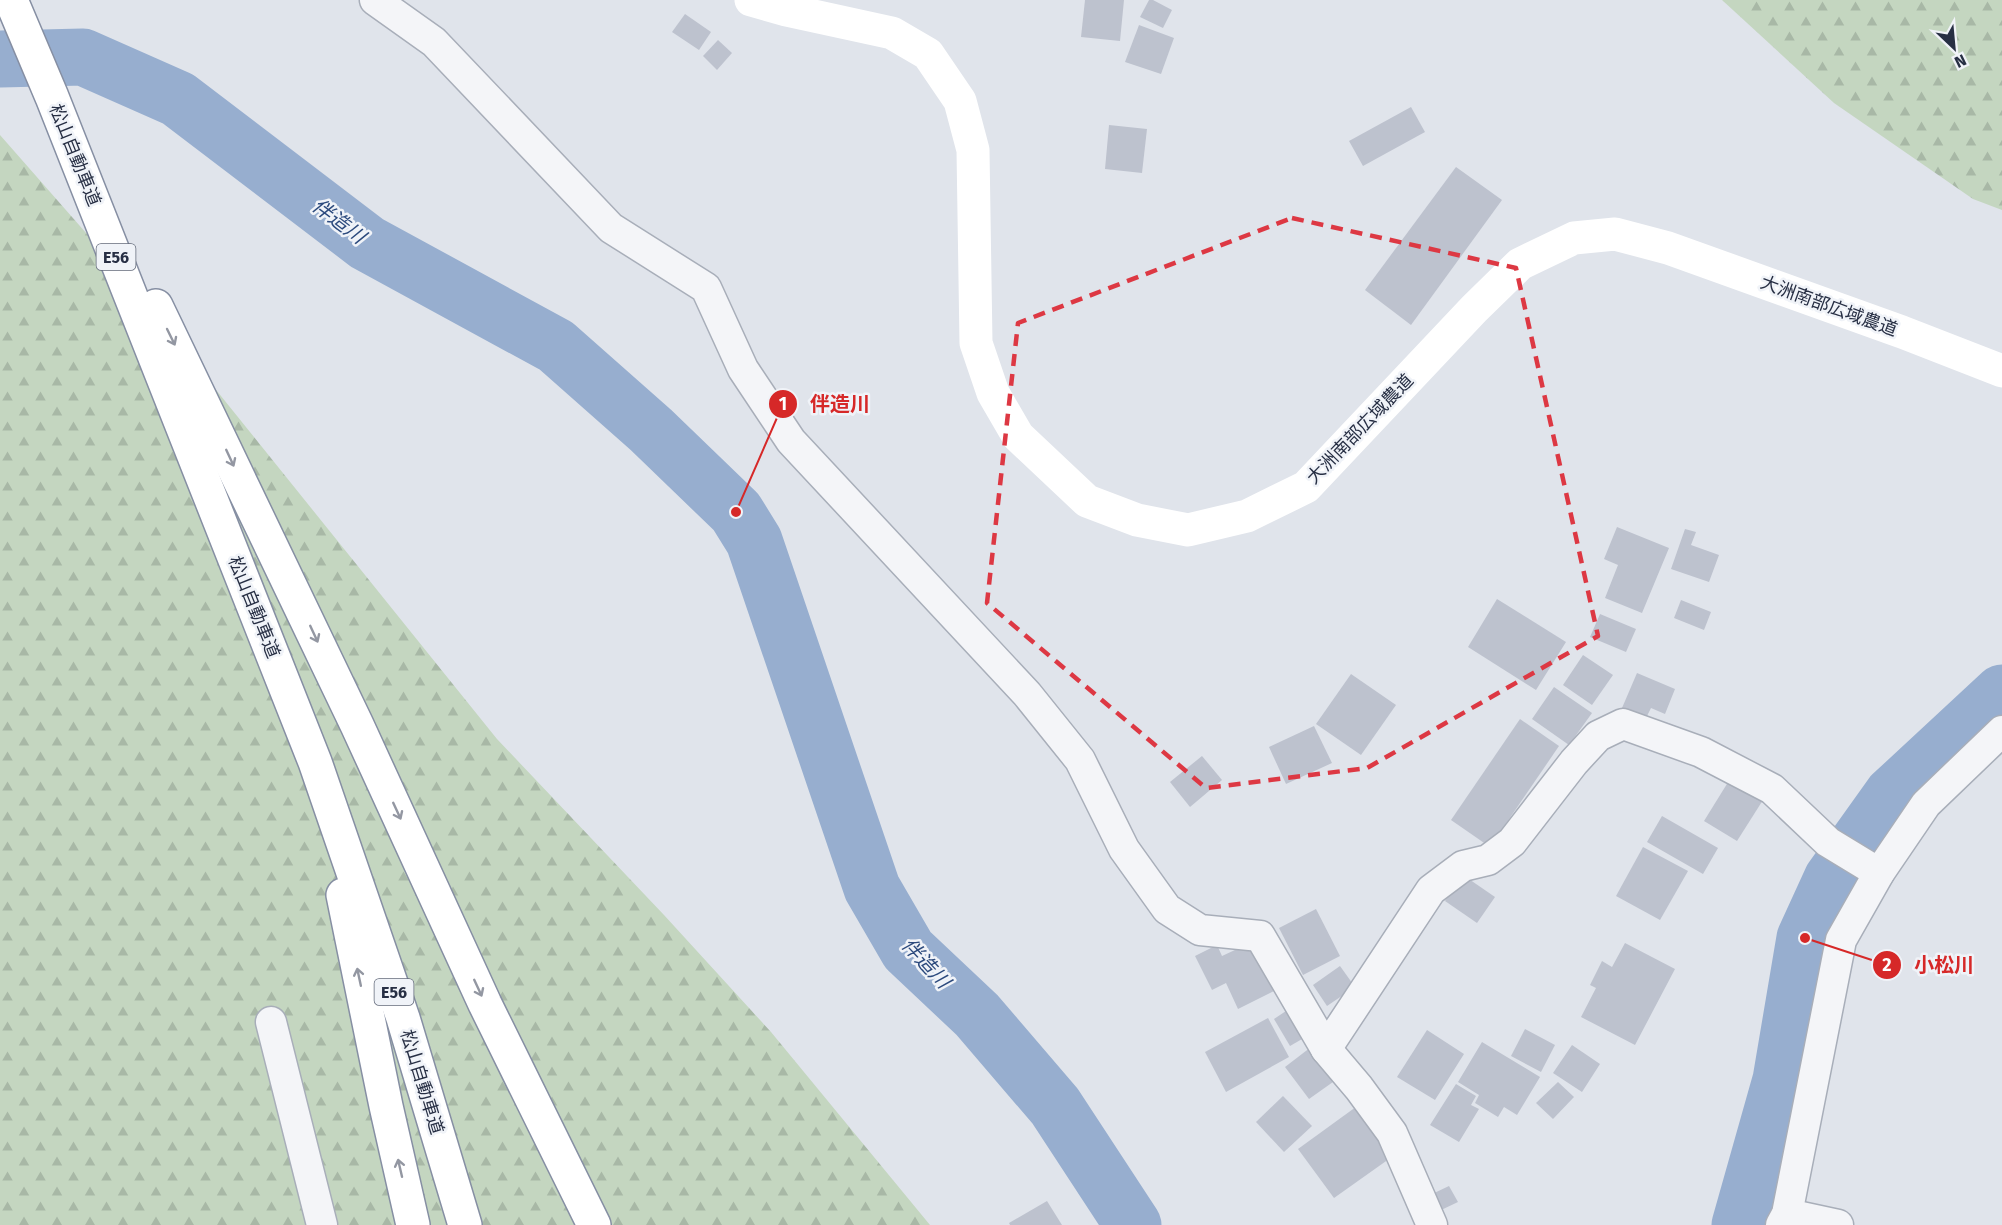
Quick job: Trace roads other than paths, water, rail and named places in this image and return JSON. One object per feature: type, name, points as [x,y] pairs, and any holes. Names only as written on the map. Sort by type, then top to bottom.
[{"type":"main road","name":"松山自動車道","points":[[11,0],[192,411],[403,1018],[465,1225]]},
{"type":"main road","name":"大洲南部広域農道","points":[[751,0],[892,33],[928,54],[960,101],[973,150],[976,343],[993,393],[1018,436],[1087,501],[1137,520],[1188,530],[1247,516],[1306,487],[1474,309],[1520,264],[1574,238],[1615,234],[1668,248],[1902,332],[2002,371]]},
{"type":"main road","points":[[192,411],[352,714],[485,1004],[594,1225]]},
{"type":"main road","points":[[315,762],[413,1225]]},
{"type":"street","points":[[375,0],[434,42],[610,228],[706,288],[743,369],[791,441],[1027,694],[1080,760],[1124,849],[1167,909],[1200,930],[1260,936],[1326,1049],[1359,1088],[1392,1133],[1432,1225]]},
{"type":"street","points":[[1326,1049],[1431,890],[1464,866],[1488,860],[1512,842],[1574,762],[1598,736],[1623,724],[1701,752],[1772,789],[1828,842],[1872,869]]},
{"type":"street","points":[[1838,1225],[1784,1219],[1840,940],[1872,869],[1926,804],[2002,731]]},
{"type":"street","points":[[271,1022],[322,1225]]},
{"type":"waterway","name":"伴造川","points":[[0,59],[83,57],[178,99],[367,243],[556,346],[651,430],[736,512],[754,541],[872,888],[908,950],[977,1015],[1055,1106],[1133,1225]]},
{"type":"waterway","points":[[1740,1225],[1781,1080],[1805,938],[1832,879],[1892,795],[2002,693]]},
{"type":"place","name":"伴造川","points":[[736,512]]},
{"type":"place","name":"小松川","points":[[1805,938]]}]
